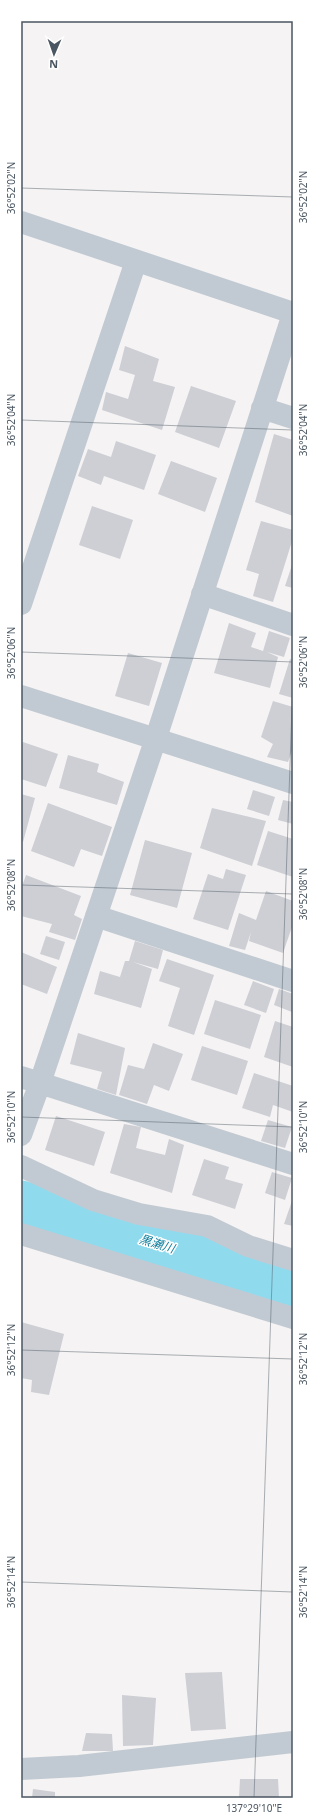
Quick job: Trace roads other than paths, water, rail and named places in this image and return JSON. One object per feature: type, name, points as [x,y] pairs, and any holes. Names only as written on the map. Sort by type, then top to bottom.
[{"type":"street","points":[[21,222],[136,261],[292,323],[262,408],[156,738],[96,916],[31,1080],[21,1135]]},
{"type":"street","points":[[21,604],[136,261]]},
{"type":"street","points":[[262,408],[293,418]]},
{"type":"street","points":[[202,594],[293,625]]},
{"type":"street","points":[[21,696],[293,783]]},
{"type":"street","points":[[96,916],[293,981]]},
{"type":"street","points":[[31,1080],[293,1164]]},
{"type":"street","points":[[21,1166],[93,1200],[139,1214],[207,1226],[248,1246],[293,1260]]},
{"type":"street","points":[[21,1234],[293,1318]]},
{"type":"street","points":[[21,1769],[79,1766],[293,1742]]},
{"type":"waterway","name":"黒瀬川","points":[[21,1203],[293,1285]]}]
